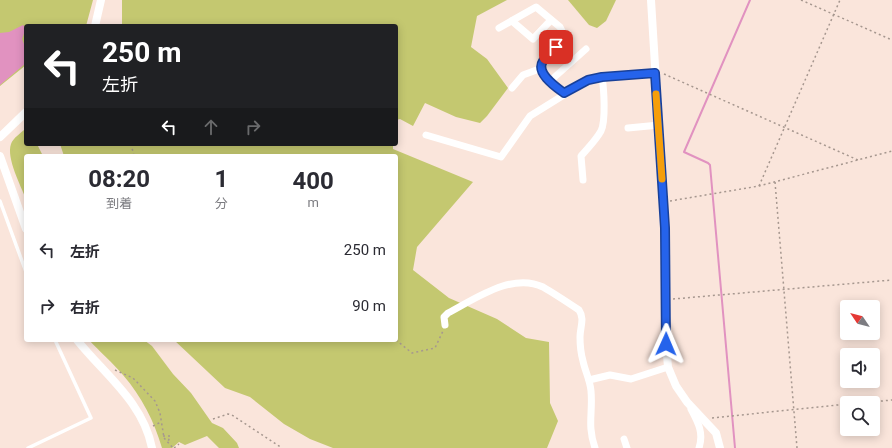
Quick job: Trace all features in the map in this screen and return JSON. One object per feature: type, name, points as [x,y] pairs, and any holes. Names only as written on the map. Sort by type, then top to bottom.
[{"type":"street","points":[[95,24],[101,0]]},
{"type":"street","points":[[651,0],[664,202],[667,300],[666,344],[668,367],[676,386],[690,406],[698,423],[702,437],[699,448]]},
{"type":"street","points":[[499,28],[536,7],[560,27],[565,37],[541,64],[550,82],[564,93]]},
{"type":"street","points":[[512,21],[533,39],[550,20]]},
{"type":"street","points":[[550,82],[586,49]]},
{"type":"street","points":[[512,88],[523,75],[542,68]]},
{"type":"street","points":[[426,135],[501,157],[530,116],[564,93],[588,80],[602,77],[655,72]]},
{"type":"street","points":[[584,180],[581,156],[601,132],[603,125],[604,97],[602,77]]},
{"type":"street","points":[[0,137],[24,114]]},
{"type":"street","points":[[628,128],[659,125]]},
{"type":"street","points":[[0,156],[24,223]]},
{"type":"street","points":[[445,325],[444,317],[448,313],[506,284],[518,282],[542,286],[579,310],[582,314],[580,336],[583,361],[591,392],[590,421],[592,437],[596,448]]},
{"type":"street","points":[[79,342],[125,391],[141,417],[152,448]]},
{"type":"street","points":[[589,380],[610,375],[631,379],[668,367]]},
{"type":"street","points":[[690,406],[716,433],[720,448]]},
{"type":"street","points":[[624,439],[627,448]]},
{"type":"lane","points":[[0,200],[24,266]]},
{"type":"lane","points":[[28,448],[92,418],[56,342]]},
{"type":"path","points":[[801,0],[892,40]]},
{"type":"path","points":[[759,186],[840,0]]},
{"type":"path","points":[[655,72],[858,160]]},
{"type":"path","points":[[664,202],[759,186],[892,151]]},
{"type":"path","points":[[775,182],[797,448]]},
{"type":"path","points":[[667,300],[892,280]]},
{"type":"path","points":[[398,342],[412,353],[435,348],[445,325]]},
{"type":"path","points":[[115,370],[130,375],[152,398],[158,405],[163,436],[174,448],[179,444]]},
{"type":"path","points":[[880,401],[892,400]]},
{"type":"path","points":[[703,419],[840,405]]},
{"type":"path","points":[[213,419],[228,414],[232,415],[282,448]]},
{"type":"path","points":[[153,426],[161,422]]},
{"type":"path","points":[[163,436],[170,436],[168,442]]},
{"type":"green space","points":[[0,0],[93,0],[87,24],[24,24],[24,67],[0,86]]},
{"type":"green space","points":[[122,0],[507,0],[477,16],[471,47],[487,59],[508,88],[480,123],[456,117],[425,103],[413,126],[400,119],[398,120],[398,24],[122,24]]},
{"type":"green space","points":[[568,0],[616,0],[606,21],[597,28],[589,25]]},
{"type":"green space","points":[[24,130],[24,146],[38,146],[42,154],[24,154],[24,194],[12,164],[10,150],[13,140]]},
{"type":"green space","points":[[61,146],[393,146],[393,149],[473,182],[417,247],[413,270],[449,298],[497,319],[526,338],[549,342],[550,403],[558,421],[547,448],[333,448],[310,439],[284,424],[250,397],[225,388],[176,342],[398,342],[398,154],[63,154]]},
{"type":"green space","points":[[91,342],[147,342],[152,346],[173,374],[191,393],[212,423],[223,428],[237,443],[239,448],[219,448],[207,436],[185,445],[179,442],[172,448],[162,448],[155,428],[142,401],[130,383]]},
{"type":"shaded area","points":[[23,25],[24,26],[22,39],[24,44],[24,65],[0,85],[0,33],[9,32]]},
{"type":"waterway","points":[[735,448],[710,165],[684,152],[750,0]]},
{"type":"slow traffic","points":[[656,94],[662,179]]},
{"type":"route","points":[[556,47],[543,60],[541,64],[542,71],[548,81],[564,93],[588,80],[602,77],[655,73],[665,228],[667,300],[666,344]]}]
